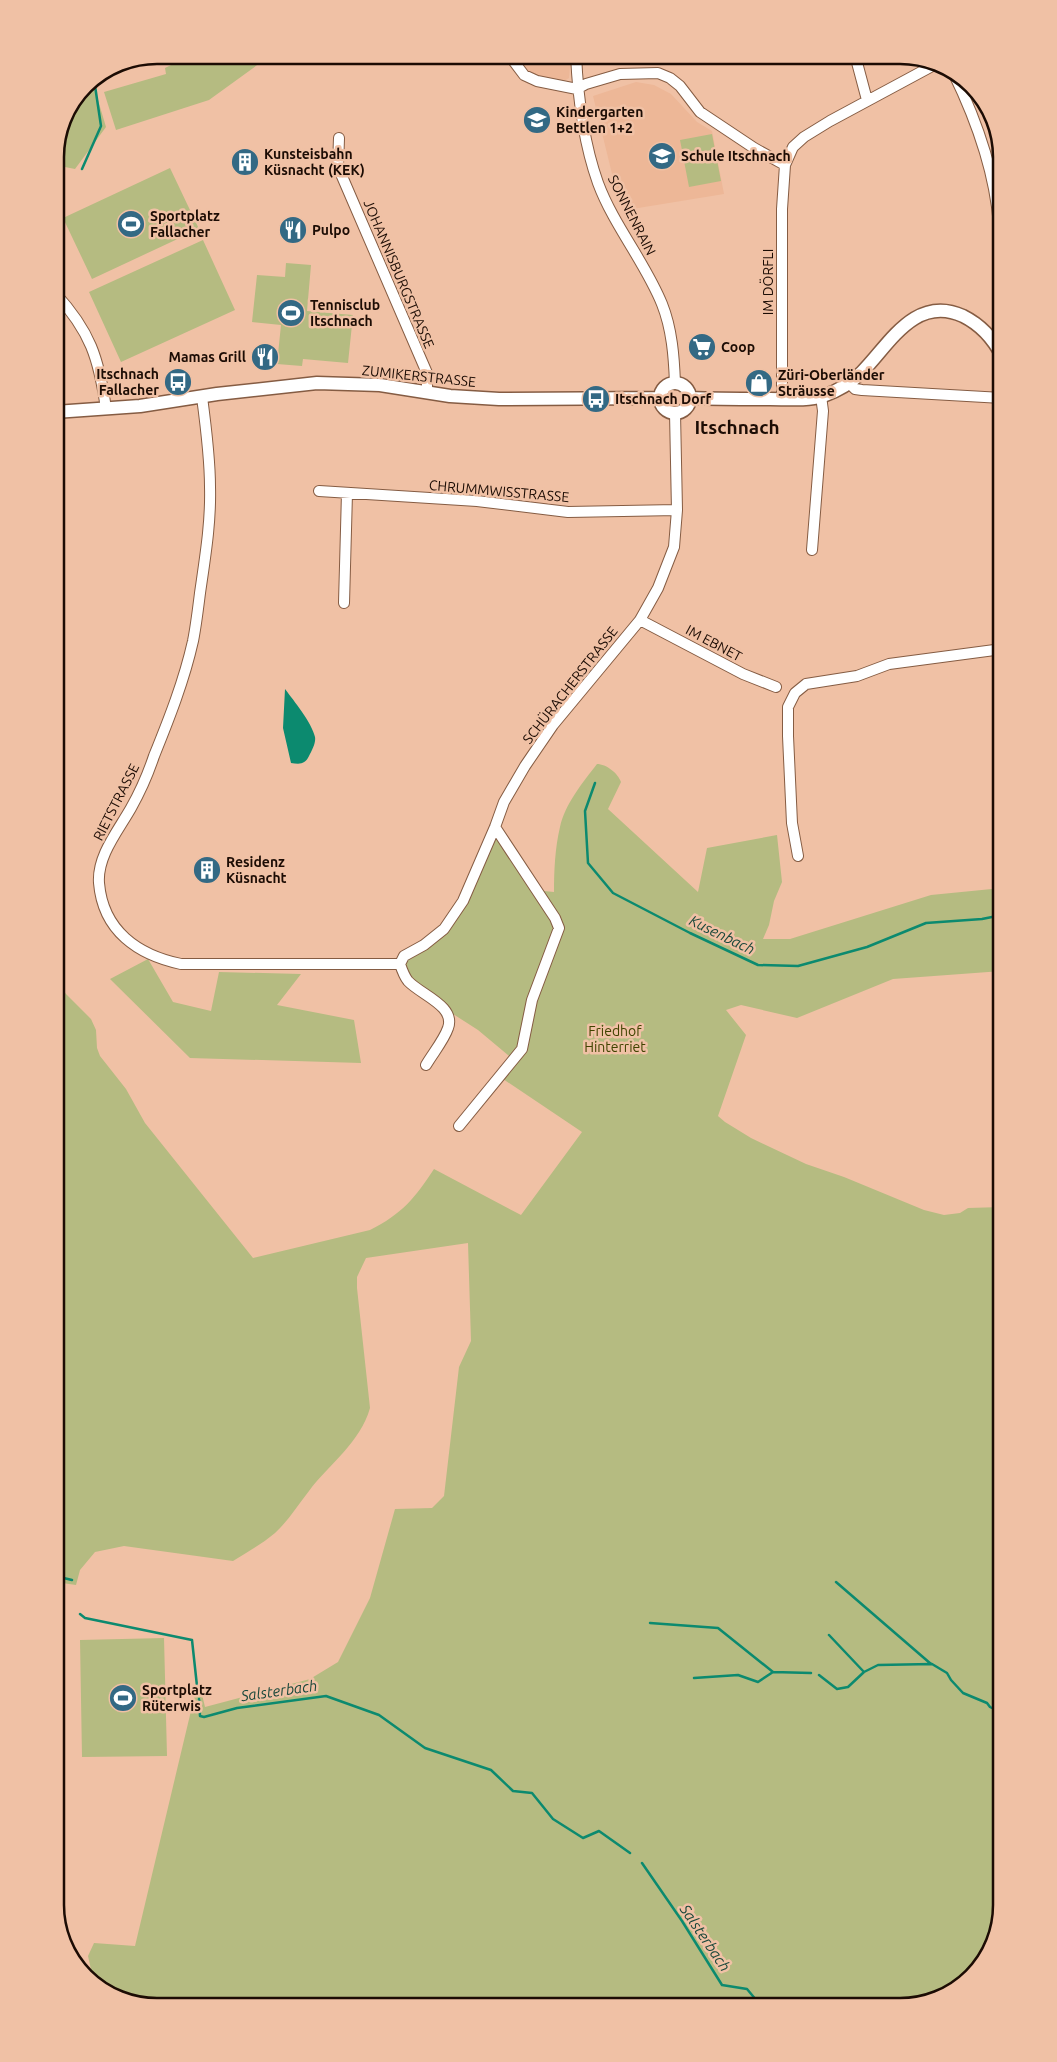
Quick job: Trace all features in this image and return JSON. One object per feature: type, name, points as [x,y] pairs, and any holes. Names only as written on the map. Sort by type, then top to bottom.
[{"type":"main road","points":[[690,398],[782,399],[821,396],[849,383],[870,363],[902,326],[912,319],[936,312],[957,313],[971,320],[983,328],[993,343]]},
{"type":"main road","name":"ZUMIKERSTRASSE","points":[[64,411],[106,409],[317,383],[380,385],[450,396],[499,399],[660,398]]},
{"type":"main road","points":[[675,383],[686,388],[690,398],[686,408],[676,413],[665,408],[660,398],[665,388],[675,383]]},
{"type":"street","points":[[516,64],[524,75],[537,81],[577,89],[586,84],[620,74],[658,73],[670,78],[680,86],[700,112],[754,148],[785,165],[792,147],[804,137],[867,100],[928,68]]},
{"type":"street","name":"SONNENRAIN","points":[[576,64],[577,89],[583,130],[598,183],[652,282],[665,312],[670,334],[675,383]]},
{"type":"street","points":[[858,64],[867,100]]},
{"type":"street","points":[[958,84],[970,111],[987,163],[993,189]]},
{"type":"street","name":"JOHANNISBURGSTRASSE","points":[[339,138],[338,168],[427,373],[426,392]]},
{"type":"street","name":"IM DÖRFLI","points":[[782,399],[782,209],[785,165]]},
{"type":"street","points":[[64,303],[86,332],[94,351],[106,409]]},
{"type":"street","points":[[849,383],[855,389],[862,390],[993,397]]},
{"type":"street","points":[[812,550],[823,411],[821,396]]},
{"type":"street","name":"RIETSTRASSE","points":[[202,397],[209,464],[210,506],[193,642],[174,704],[154,758],[131,807],[106,852],[100,868],[99,882],[101,895],[110,920],[119,932],[130,943],[145,953],[162,960],[198,965],[400,964]]},
{"type":"street","name":"SCHÜRACHERSTRASSE","points":[[400,964],[404,956],[424,945],[444,929],[463,901],[504,802],[525,766],[553,725],[640,620],[658,588],[674,547],[677,510],[676,413]]},
{"type":"street","name":"CHRUMMWISSTRASSE","points":[[319,491],[477,502],[568,512],[677,510]]},
{"type":"street","points":[[344,603],[347,493]]},
{"type":"street","name":"IM EBNET","points":[[640,620],[743,674],[776,687]]},
{"type":"street","points":[[798,856],[792,823],[788,736],[788,706],[794,693],[806,684],[857,676],[889,664],[993,650]]},
{"type":"street","points":[[459,1126],[522,1049],[532,1000],[559,928],[555,918],[495,827]]},
{"type":"street","points":[[400,964],[408,980],[425,996],[447,1011],[449,1019],[448,1028],[426,1065]]},
{"type":"shaded area","points":[[522,64],[570,64],[569,78],[561,83],[538,79]]},
{"type":"shaded area","name":"Schule Itschnach","points":[[636,82],[654,85],[671,94],[697,122],[712,131],[724,194],[626,210],[614,182],[593,96]]},
{"type":"green space","points":[[173,64],[259,64],[209,100],[116,130],[104,92],[166,74],[165,68]]},
{"type":"green space","points":[[94,88],[106,127],[75,169],[64,167],[67,133],[76,110]]},
{"type":"green space","points":[[712,134],[721,181],[689,187],[680,140]]},
{"type":"green space","name":"Sportplatz Fallacher","points":[[170,168],[199,229],[92,279],[64,218]]},
{"type":"green space","points":[[203,240],[235,310],[121,362],[89,292]]},
{"type":"green space","name":"Tennisclub Itschnach","points":[[286,263],[311,265],[307,311],[353,315],[348,363],[303,359],[302,366],[277,364],[281,325],[252,322],[257,275],[285,277]]},
{"type":"green space","name":"Friedhof Hinterriet","points":[[597,764],[604,766],[617,775],[621,782],[608,809],[698,892],[707,848],[777,835],[782,882],[774,901],[769,925],[763,939],[790,939],[931,895],[993,889],[993,972],[893,979],[797,1018],[741,1005],[726,1010],[746,1035],[718,1116],[751,1138],[806,1164],[844,1177],[924,1210],[944,1215],[960,1213],[968,1208],[993,1207],[993,1905],[990,1929],[986,1941],[978,1957],[970,1967],[952,1983],[924,1995],[900,1998],[151,1998],[116,1989],[105,1983],[91,1971],[88,1956],[94,1943],[135,1946],[195,1694],[200,1686],[205,1707],[310,1679],[338,1662],[370,1598],[395,1509],[432,1508],[444,1496],[459,1367],[471,1341],[468,1243],[366,1258],[357,1277],[357,1288],[370,1408],[359,1432],[352,1442],[317,1481],[275,1533],[233,1561],[124,1546],[95,1552],[80,1570],[76,1585],[64,1583],[64,991],[91,1019],[96,1030],[97,1048],[100,1056],[126,1089],[145,1123],[253,1258],[370,1230],[391,1218],[407,1204],[434,1169],[521,1215],[582,1132],[500,1077],[514,1060],[478,1030],[425,996],[400,964],[444,929],[495,827],[542,897],[544,891],[554,892],[556,851],[562,818],[586,778]]},
{"type":"green space","points":[[148,959],[173,1002],[211,1011],[219,972],[301,974],[277,1005],[354,1020],[361,1063],[190,1058],[110,979]]},
{"type":"green space","name":"Sportplatz Rüterwis","points":[[164,1638],[167,1756],[82,1757],[80,1640]]},
{"type":"water","points":[[285,689],[307,719],[315,737],[314,744],[306,761],[297,764],[291,763],[283,728]]},
{"type":"waterway","points":[[82,169],[101,126],[95,87]]},
{"type":"waterway","name":"Kusenbach","points":[[595,783],[585,811],[588,863],[613,893],[690,933],[758,965],[798,966],[867,947],[926,923],[993,917]]},
{"type":"waterway","points":[[64,1578],[72,1580]]},
{"type":"waterway","points":[[836,1582],[931,1664]]},
{"type":"waterway","points":[[80,1614],[85,1618],[192,1640],[197,1686]]},
{"type":"waterway","points":[[650,1623],[718,1628],[773,1672],[811,1673]]},
{"type":"waterway","points":[[829,1635],[864,1672]]},
{"type":"waterway","name":"Salsterbach","points":[[819,1675],[837,1689],[848,1687],[864,1672],[878,1665],[932,1664],[947,1673],[963,1693],[987,1703],[993,1708]]},
{"type":"waterway","points":[[694,1678],[738,1675],[758,1682],[773,1672]]},
{"type":"waterway","name":"Salsterbach","points":[[199,1699],[200,1716],[204,1717],[237,1708],[326,1696],[379,1715],[425,1748],[491,1770],[513,1791],[532,1793],[553,1819],[583,1838],[599,1831],[630,1853]]},
{"type":"waterway","name":"Salsterbach","points":[[642,1863],[682,1921],[722,1985],[747,1989],[754,1998]]},
{"type":"place","name":"Kindergarten Bettlen 1+2","points":[[537,120]]},
{"type":"place","name":"Schule Itschnach","points":[[662,156]]},
{"type":"place","name":"Kunsteisbahn Küsnacht (KEK)","points":[[245,162]]},
{"type":"place","name":"Sportplatz Fallacher","points":[[131,224]]},
{"type":"place","name":"Pulpo","points":[[293,230]]},
{"type":"place","name":"Tennisclub Itschnach","points":[[291,313]]},
{"type":"place","name":"Coop","points":[[702,347]]},
{"type":"place","name":"Mamas Grill","points":[[265,357]]},
{"type":"place","name":"Itschnach Fallacher","points":[[178,382]]},
{"type":"place","name":"Züri-Oberländer Sträusse","points":[[759,383]]},
{"type":"place","name":"Itschnach Dorf","points":[[596,399]]},
{"type":"place","name":"Residenz Küsnacht","points":[[207,870]]},
{"type":"place","name":"Sportplatz Rüterwis","points":[[123,1698]]},
{"type":"district","name":"Itschnach","points":[[737,427]]}]
